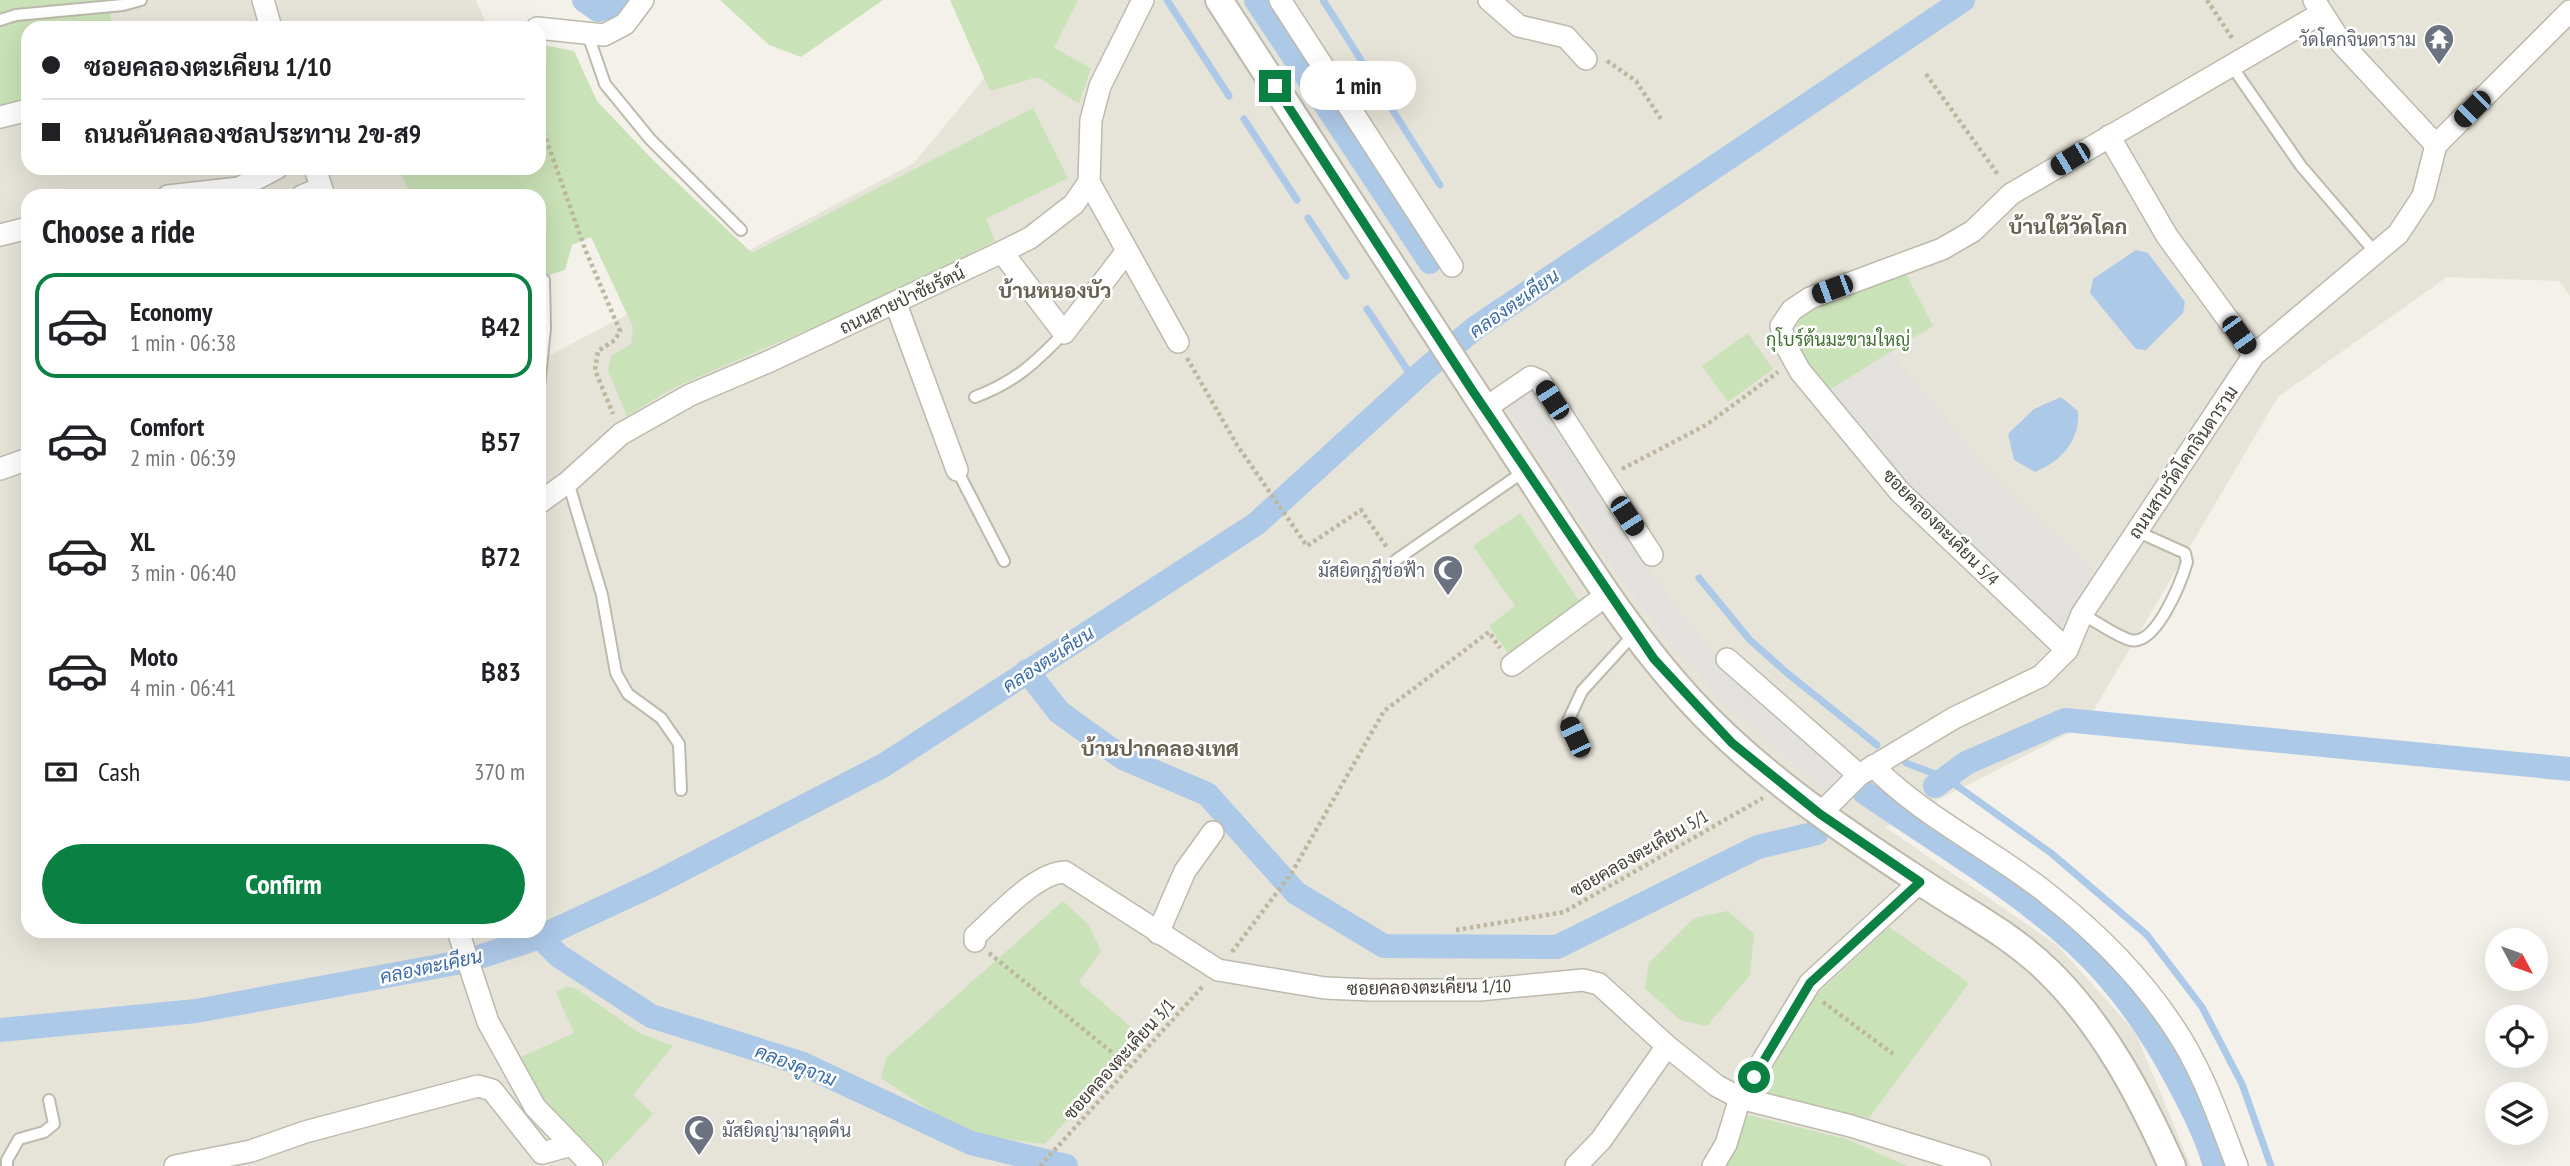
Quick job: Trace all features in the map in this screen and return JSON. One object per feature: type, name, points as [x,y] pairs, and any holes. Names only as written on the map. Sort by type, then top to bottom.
[{"type":"street","points":[[262,0],[269,21]]},
{"type":"street","points":[[546,29],[604,35],[625,24],[643,0]]},
{"type":"street","points":[[1143,0],[1100,86],[1091,120],[1089,182],[1178,342]]},
{"type":"street","points":[[1219,0],[1634,634],[1724,735],[1785,786],[1820,814],[1920,882],[1991,925],[2049,972],[2090,1021],[2122,1066],[2172,1166]]},
{"type":"street","points":[[1280,0],[1452,266]]},
{"type":"street","points":[[1489,0],[1520,26],[1566,37],[1582,53]]},
{"type":"street","points":[[2011,194],[2238,60],[2317,7],[2342,44],[2436,145],[2570,10]]},
{"type":"street","points":[[0,117],[21,112]]},
{"type":"street","points":[[2109,136],[2167,236],[2254,355]]},
{"type":"street","name":"ถนนสายวัดโคกจินดาราม","points":[[1820,814],[1866,770],[1954,718],[2041,676],[2067,650],[2082,614],[2254,355],[2374,251],[2398,234],[2423,196],[2436,145]]},
{"type":"street","points":[[245,189],[266,175]]},
{"type":"street","name":"ถนนสายป่าชัยรัตน์","points":[[546,498],[568,482],[621,434],[690,395],[896,304],[1030,238],[1074,204],[1089,182]]},
{"type":"street","name":"ซอยคลองตะเคียน 5/4","points":[[2011,194],[1973,231],[1941,248],[1810,298],[1792,310],[1781,326],[1793,361],[1900,492],[2067,650]]},
{"type":"street","points":[[0,235],[21,230]]},
{"type":"street","points":[[1003,252],[1064,333],[1127,251]]},
{"type":"street","points":[[896,304],[957,470]]},
{"type":"street","points":[[1478,399],[1536,377],[1652,555]]},
{"type":"street","points":[[0,469],[21,462]]},
{"type":"street","points":[[1512,665],[1608,594]]},
{"type":"street","points":[[1727,659],[1866,770],[2048,894],[2113,951],[2174,1026],[2205,1085],[2237,1166]]},
{"type":"street","points":[[1158,933],[1185,871],[1213,832]]},
{"type":"street","name":"ซอยคลองตะเคียน 1/10","points":[[975,941],[975,936],[1052,873],[1065,872],[1218,970],[1325,988],[1371,990],[1479,990],[1583,980],[1599,984],[1667,1046],[1717,1086],[1741,1098],[1852,1126],[1980,1166]]},
{"type":"street","points":[[1713,1166],[1726,1144],[1741,1098],[1805,989],[1920,882]]},
{"type":"street","points":[[460,938],[488,1022],[535,1108],[592,1166]]},
{"type":"street","points":[[1576,1166],[1601,1140],[1667,1046]]},
{"type":"street","points":[[175,1166],[251,1152],[305,1132],[478,1086],[492,1090],[542,1153],[572,1145]]},
{"type":"lane","points":[[0,20],[16,15],[123,5],[141,0]]},
{"type":"lane","points":[[588,35],[605,84],[650,139],[741,230]]},
{"type":"lane","points":[[2238,60],[2301,166],[2374,251]]},
{"type":"lane","points":[[975,397],[1004,386],[1035,364],[1064,333]]},
{"type":"lane","points":[[957,470],[1003,561]]},
{"type":"lane","points":[[1396,560],[1525,470]]},
{"type":"lane","points":[[568,482],[602,595],[617,673],[628,694],[661,718],[679,744],[681,790]]},
{"type":"lane","points":[[2082,614],[2132,640],[2148,638],[2157,628],[2187,562],[2185,553],[2136,531]]},
{"type":"lane","points":[[1582,752],[1568,721],[1582,691],[1634,634]]},
{"type":"lane","points":[[7,1166],[7,1160],[19,1139],[44,1132],[54,1124],[49,1100]]},
{"type":"path","points":[[2207,0],[2238,60]]},
{"type":"path","points":[[1582,53],[1614,64],[1636,81],[1661,119]]},
{"type":"path","points":[[1926,74],[2011,194]]},
{"type":"path","points":[[546,138],[585,249],[620,331],[615,340],[598,351],[595,370],[621,434]]},
{"type":"path","points":[[1178,342],[1237,445],[1307,546],[1361,510],[1396,560]]},
{"type":"path","points":[[1602,477],[1638,462],[1706,425],[1793,361]]},
{"type":"path","name":"ซอยคลองตะเคียน 3/1","points":[[1040,1166],[1218,970],[1277,892],[1291,873],[1384,710],[1489,632],[1512,665]]},
{"type":"path","name":"ซอยคลองตะเคียน 5/1","points":[[1456,930],[1564,912],[1785,786]]},
{"type":"path","points":[[975,941],[1130,1067]]},
{"type":"path","points":[[1805,989],[1893,1054]]},
{"type":"shaded area","points":[[0,0],[476,0],[485,21],[21,21],[21,175],[502,175],[502,189],[21,189],[21,938],[546,938],[546,357],[914,163],[1049,0],[2570,0],[2570,296],[2559,281],[2447,277],[2278,397],[2085,725],[1885,827],[2057,945],[2135,1032],[2191,1166],[0,1166]]},
{"type":"shaded area","points":[[1890,352],[1989,472],[2094,571],[2058,631],[1897,477],[1825,393]]},
{"type":"shaded area","points":[[1530,388],[1623,533],[1683,617],[1738,679],[1843,771],[1825,791],[1720,699],[1665,637],[1601,551],[1505,404]]},
{"type":"green space","points":[[0,0],[109,0],[111,21],[21,21],[21,106],[0,109]]},
{"type":"green space","points":[[720,0],[883,0],[801,57],[769,45]]},
{"type":"green space","points":[[950,0],[1078,0],[1054,48],[1091,68],[1079,104],[1038,77],[990,91]]},
{"type":"green space","points":[[546,45],[574,51],[597,101],[654,161],[752,253],[1033,108],[1068,178],[986,219],[995,241],[874,301],[673,388],[627,416],[608,371],[611,356],[631,344],[633,327],[591,237],[572,245],[565,270],[546,276],[546,189],[408,189],[401,175],[546,175]]},
{"type":"green space","name":"กุโบร์ต้นมะขามใหญ่","points":[[1906,274],[1933,326],[1825,393],[1798,350],[1795,339],[1801,318],[1812,307]]},
{"type":"green space","points":[[1748,333],[1773,369],[1728,402],[1702,366]]},
{"type":"green space","points":[[1520,513],[1581,604],[1510,656],[1489,626],[1515,606],[1473,546]]},
{"type":"green space","points":[[1063,901],[1089,925],[1101,951],[1079,982],[1142,1037],[1045,1144],[981,1136],[943,1119],[881,1078],[886,1058]]},
{"type":"green space","points":[[1728,911],[1754,934],[1750,975],[1707,1026],[1680,1020],[1645,988],[1649,963],[1694,918]]},
{"type":"green space","points":[[1889,927],[1969,983],[1869,1118],[1758,1092],[1815,996]]},
{"type":"green space","points":[[567,986],[577,989],[639,1033],[673,1046],[633,1095],[653,1114],[606,1164],[545,1101],[519,1058],[574,1033],[556,992]]},
{"type":"green space","points":[[1748,1115],[1846,1139],[1908,1166],[1725,1166]]},
{"type":"water","points":[[2136,250],[2148,253],[2185,302],[2183,313],[2146,350],[2136,349],[2090,293],[2093,279]]},
{"type":"water","points":[[2061,397],[2078,411],[2076,431],[2061,456],[2035,472],[2014,460],[2008,434],[2034,409]]},
{"type":"waterway","points":[[584,0],[598,10],[626,3],[628,0]]},
{"type":"waterway","points":[[1167,0],[1229,96]]},
{"type":"waterway","points":[[1256,0],[1430,262]]},
{"type":"waterway","points":[[1323,0],[1440,185]]},
{"type":"waterway","name":"คลองตะเคียน","points":[[546,934],[654,884],[884,765],[1256,524],[1427,368],[1475,328],[1963,0]]},
{"type":"waterway","points":[[1244,119],[1297,200]]},
{"type":"waterway","points":[[1308,218],[1346,276]]},
{"type":"waterway","points":[[1367,309],[1414,380]]},
{"type":"waterway","points":[[1699,578],[1750,640],[1877,745]]},
{"type":"waterway","points":[[1027,671],[1059,712],[1123,758],[1207,794],[1296,893],[1384,946],[1557,947],[1758,847],[1817,833]]},
{"type":"waterway","points":[[1935,786],[1966,763],[2065,720],[2570,769]]},
{"type":"waterway","points":[[1906,763],[1946,778],[2051,853],[2147,935],[2202,1007],[2242,1084],[2271,1166]]},
{"type":"waterway","points":[[1864,792],[2025,902],[2090,957],[2130,1004],[2164,1056],[2197,1119],[2215,1166]]},
{"type":"waterway","name":"คลองตะเคียน","points":[[0,1030],[196,1011],[467,961],[537,938]]},
{"type":"waterway","name":"คลองคูจาม","points":[[541,938],[559,956],[651,1016],[803,1064],[971,1143],[1066,1166]]},
{"type":"place","name":"วัดโคกจินดาราม","points":[[2439,66]]},
{"type":"place","name":"มัสยิดกุฎีช่อฟ้า","points":[[1448,597]]},
{"type":"place","name":"มัสยิดญ่ามาลุดดีน","points":[[699,1157]]},
{"type":"district","name":"บ้านใต้วัดโคก","points":[[2068,226]]},
{"type":"district","name":"บ้านหนองบัว","points":[[1055,290]]},
{"type":"district","name":"บ้านปากคลองเทศ","points":[[1160,748]]},
{"type":"route","points":[[1275,86],[1472,390],[1634,634],[1654,659],[1732,743],[1820,814],[1920,882],[1810,983],[1754,1077]]}]
